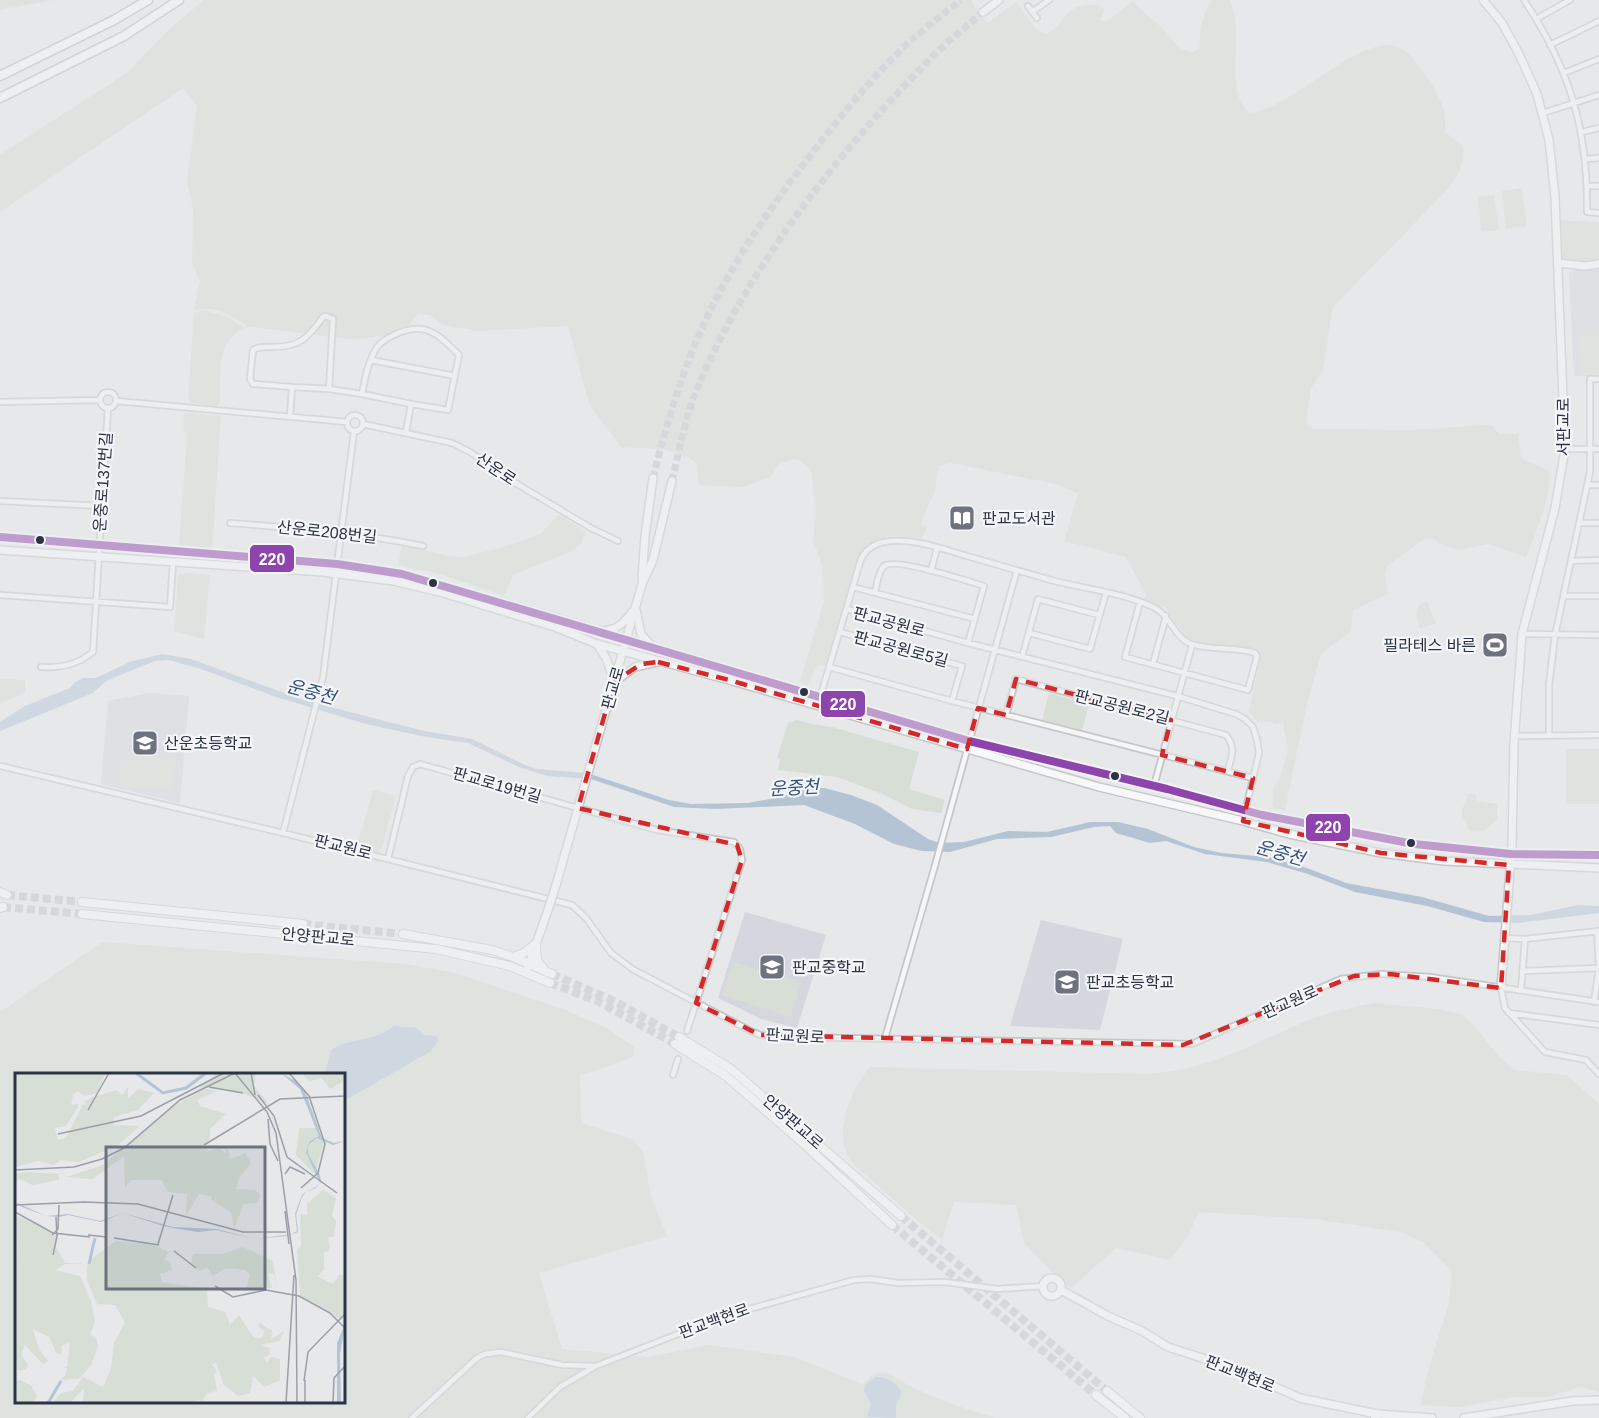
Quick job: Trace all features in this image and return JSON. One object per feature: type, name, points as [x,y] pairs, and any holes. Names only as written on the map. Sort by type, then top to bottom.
[{"type":"highway","points":[[0,76],[114,20],[148,0]]},
{"type":"highway","points":[[0,98],[124,36],[179,0]]},
{"type":"main road","points":[[983,12],[999,0]]},
{"type":"main road","name":"서판교로","points":[[1483,0],[1502,23],[1520,54],[1544,113],[1554,172],[1565,449],[1555,508],[1522,634],[1506,938]]},
{"type":"main road","points":[[1558,263],[1585,266],[1599,264]]},
{"type":"main road","name":"판교로","points":[[578,808],[642,584],[645,536],[653,478]]},
{"type":"main road","name":"판교로","points":[[642,584],[653,560],[672,481]]},
{"type":"main road","points":[[0,537],[337,564],[402,574],[659,649],[819,703],[967,749],[1099,787],[1289,834],[1381,853],[1444,861],[1599,868]]},
{"type":"main road","points":[[0,550],[336,573],[394,581],[555,627],[597,644],[658,662],[1245,810],[1414,844],[1511,854],[1599,855]]},
{"type":"main road","points":[[601,632],[615,629],[623,624],[636,608]]},
{"type":"main road","points":[[636,608],[641,634],[650,645],[659,649]]},
{"type":"main road","points":[[597,644],[606,657],[614,682],[635,667],[658,662]]},
{"type":"main road","points":[[526,973],[549,908],[578,808]]},
{"type":"main road","name":"안양판교로","points":[[82,902],[303,924]]},
{"type":"main road","name":"안양판교로","points":[[82,914],[436,949],[489,960],[550,983]]},
{"type":"main road","points":[[403,934],[471,945],[513,957],[549,972],[537,961],[536,944]]},
{"type":"main road","points":[[1501,987],[1506,938]]},
{"type":"main road","points":[[513,957],[524,953],[536,944]]},
{"type":"main road","name":"안양판교로","points":[[892,1225],[726,1076],[677,1040],[731,1068],[901,1216]]},
{"type":"main road","points":[[1054,1278],[1061,1284],[1055,1296],[1050,1296],[1044,1291],[1043,1286],[1046,1280],[1054,1278]]},
{"type":"main road","name":"판교백현로","points":[[1060,1290],[1186,1354],[1233,1368],[1300,1398],[1376,1416],[1432,1418]]},
{"type":"main road","points":[[1107,1391],[1140,1418]]},
{"type":"main road","points":[[1096,1395],[1125,1418]]},
{"type":"main road","points":[[1466,1418],[1573,1401],[1599,1400]]},
{"type":"main road","points":[[1503,1418],[1508,1411]]},
{"type":"street","points":[[1032,12],[1049,0]]},
{"type":"street","points":[[1524,0],[1564,73],[1582,132],[1586,159],[1587,212],[1599,213]]},
{"type":"street","points":[[1536,19],[1570,0]]},
{"type":"street","points":[[1028,6],[1037,18]]},
{"type":"street","points":[[1550,45],[1599,21]]},
{"type":"street","points":[[1564,73],[1599,59]]},
{"type":"street","points":[[1544,113],[1599,95]]},
{"type":"street","points":[[1582,132],[1599,128]]},
{"type":"street","points":[[1586,159],[1599,158]]},
{"type":"street","points":[[1587,186],[1599,186]]},
{"type":"street","points":[[329,389],[333,319],[326,315],[306,339],[298,344],[286,347],[259,347],[253,350],[250,379],[253,384],[345,391],[448,410],[459,356],[443,340],[428,330],[407,329],[386,339],[376,348],[362,394]]},
{"type":"street","points":[[371,360],[455,375]]},
{"type":"street","points":[[1549,736],[1549,685],[1555,635],[1588,485],[1591,448],[1590,379],[1599,380]]},
{"type":"street","points":[[290,416],[292,387]]},
{"type":"street","points":[[100,400],[102,395],[109,393],[115,396],[116,401]]},
{"type":"street","points":[[100,400],[108,408],[116,401]]},
{"type":"street","points":[[0,402],[100,400]]},
{"type":"street","points":[[116,401],[347,422]]},
{"type":"street","points":[[406,432],[411,404]]},
{"type":"street","name":"운중로137번길","points":[[41,667],[66,666],[93,652],[108,408]]},
{"type":"street","points":[[1591,413],[1599,413]]},
{"type":"street","points":[[347,422],[352,416],[361,417],[363,424],[359,430],[354,431]]},
{"type":"street","points":[[347,422],[348,427],[354,431]]},
{"type":"street","name":"산운로","points":[[363,424],[452,443],[591,528],[618,541]]},
{"type":"street","points":[[283,833],[322,681],[354,431]]},
{"type":"street","points":[[1565,449],[1599,448]]},
{"type":"street","points":[[1588,485],[1599,485]]},
{"type":"street","points":[[0,501],[102,506]]},
{"type":"street","name":"산운로208번길","points":[[230,523],[392,540],[423,546]]},
{"type":"street","points":[[1580,523],[1599,523]]},
{"type":"street","points":[[847,609],[863,555],[879,542],[899,541],[937,548],[1140,602],[1154,607],[1166,616],[1183,640],[1192,645],[1255,653],[1257,656],[1248,690],[1125,657],[1140,602]]},
{"type":"street","points":[[931,571],[937,548]]},
{"type":"street","points":[[1571,561],[1599,560]]},
{"type":"street","points":[[0,595],[171,607],[173,563]]},
{"type":"street","points":[[874,592],[879,574],[887,564],[897,563],[984,586],[968,643]]},
{"type":"street","points":[[885,1038],[1017,570]]},
{"type":"street","points":[[853,586],[975,619]]},
{"type":"street","points":[[1029,633],[1090,649],[1106,593]]},
{"type":"street","points":[[1563,596],[1599,596]]},
{"type":"street","points":[[1022,657],[1038,599],[1099,615]]},
{"type":"street","name":"판교공원로","points":[[819,703],[847,609],[994,650],[1177,696],[1236,714],[1253,727],[1259,753],[1243,821]]},
{"type":"street","points":[[1153,664],[1166,616]]},
{"type":"street","name":"판교공원로5길","points":[[840,632],[962,666],[952,701]]},
{"type":"street","points":[[1522,634],[1599,635]]},
{"type":"street","points":[[1154,786],[1192,645]]},
{"type":"street","points":[[829,667],[978,708],[1253,778]]},
{"type":"street","name":"판교공원로2길","points":[[1006,715],[1016,679],[1226,735],[1233,743],[1228,770]]},
{"type":"street","points":[[1516,736],[1599,735]]},
{"type":"street","name":"판교로19번길","points":[[388,859],[406,783],[410,771],[416,765],[425,765],[657,830],[734,842],[740,849],[742,860],[687,1031]]},
{"type":"street","name":"판교원로","points":[[0,766],[572,905],[586,918],[604,945],[619,961],[760,1035],[1183,1045],[1200,1041],[1341,979],[1389,974],[1501,987],[1597,1002]]},
{"type":"street","points":[[1506,938],[1525,939],[1598,931],[1597,1002]]},
{"type":"street","points":[[1521,990],[1525,939]]},
{"type":"street","points":[[1523,971],[1599,968]]},
{"type":"street","points":[[1501,987],[1504,1008],[1545,1052],[1586,1060],[1599,1074]]},
{"type":"street","points":[[1509,1013],[1599,1025]]},
{"type":"street","points":[[673,1075],[678,1059]]},
{"type":"street","name":"판교백현로","points":[[412,1418],[484,1354],[501,1352],[562,1365],[596,1366],[724,1316],[854,1280],[871,1279],[898,1283],[943,1282],[996,1289],[1043,1286]]},
{"type":"street","points":[[528,1418],[560,1387],[596,1366]]},
{"type":"street","points":[[419,1412],[424,1418]]},
{"type":"highlighted area","points":[[658,662],[729,680],[967,749],[978,708],[1006,715],[1016,679],[1171,720],[1162,755],[1253,778],[1243,821],[1381,853],[1509,865],[1501,988],[1390,974],[1354,976],[1183,1045],[760,1035],[696,1003],[742,860],[737,845],[578,808],[614,682],[641,664]]},
{"type":"shaded area","points":[[0,0],[53,0],[0,10]]},
{"type":"shaded area","points":[[204,0],[972,0],[973,5],[988,23],[1016,2],[1036,29],[1046,35],[1067,14],[1078,7],[1099,5],[1105,10],[1100,20],[1106,22],[1133,1],[1179,47],[1194,52],[1199,48],[1204,17],[1212,0],[1229,0],[1236,27],[1237,89],[1241,102],[1249,113],[1285,99],[1364,51],[1382,46],[1398,47],[1412,58],[1437,94],[1445,115],[1445,132],[1463,146],[1462,164],[1447,190],[1335,305],[1323,370],[1311,388],[1306,421],[1309,427],[1315,429],[1412,430],[1486,425],[1494,426],[1498,434],[1518,434],[1521,458],[1549,471],[1550,481],[1546,503],[1526,557],[1488,544],[1460,550],[1444,546],[1432,538],[1424,539],[1387,566],[1385,576],[1388,594],[1353,610],[1351,631],[1321,654],[1306,708],[1285,810],[1274,808],[1272,805],[1274,787],[1280,778],[1288,751],[1283,723],[1274,724],[1272,721],[1259,723],[1249,712],[1261,655],[1259,650],[1199,643],[1185,637],[1165,607],[1144,600],[1146,595],[1126,557],[1064,541],[1078,494],[1056,484],[951,463],[939,466],[935,490],[921,524],[927,526],[922,539],[889,537],[868,546],[861,553],[825,666],[818,665],[807,685],[800,682],[824,601],[822,565],[813,540],[816,511],[811,469],[799,460],[792,459],[778,465],[771,477],[743,487],[699,485],[696,463],[688,458],[660,449],[621,447],[589,404],[568,326],[478,331],[443,325],[430,315],[418,314],[397,338],[382,336],[354,340],[247,326],[215,310],[194,311],[200,281],[192,263],[193,209],[187,181],[197,105],[183,88],[0,212],[0,155],[128,72],[170,28]]},
{"type":"shaded area","points":[[1522,188],[1527,226],[1506,229],[1502,191]]},
{"type":"shaded area","points":[[1494,195],[1499,230],[1481,232],[1478,197]]},
{"type":"shaded area","points":[[1558,220],[1599,222],[1599,263],[1567,264],[1560,258]]},
{"type":"shaded area","points":[[1599,269],[1599,376],[1574,376],[1569,273],[1575,270]]},
{"type":"shaded area","points":[[204,310],[228,317],[244,328],[228,342],[224,351],[220,370],[220,403],[216,406],[192,403],[188,399],[194,313]]},
{"type":"shaded area","points":[[1578,334],[1599,334],[1599,375],[1579,375]]},
{"type":"shaded area","points":[[184,413],[221,416],[212,551],[179,546],[187,434],[183,429]]},
{"type":"shaded area","points":[[559,515],[584,530],[581,544],[572,551],[513,575],[504,596],[443,575],[398,565],[402,545],[463,557],[504,547],[540,534]]},
{"type":"shaded area","points":[[188,573],[210,575],[204,639],[174,631],[178,575]]},
{"type":"shaded area","points":[[1427,601],[1436,623],[1420,629],[1416,613],[1419,605]]},
{"type":"shaded area","points":[[0,679],[25,680],[25,692],[0,704]]},
{"type":"shaded area","name":"산운초등학교","points":[[149,693],[189,696],[180,803],[101,784],[108,701]]},
{"type":"shaded area","points":[[1049,693],[1089,704],[1082,730],[1042,720]]},
{"type":"shaded area","points":[[797,720],[832,727],[919,752],[909,789],[945,800],[941,813],[912,809],[880,793],[837,777],[778,770],[780,759],[777,758],[788,723]]},
{"type":"shaded area","points":[[1566,749],[1599,749],[1599,804],[1566,804]]},
{"type":"shaded area","points":[[121,754],[175,758],[173,790],[118,786]]},
{"type":"shaded area","points":[[373,790],[396,796],[382,848],[376,852],[357,846]]},
{"type":"shaded area","points":[[1468,794],[1475,794],[1478,801],[1497,804],[1497,820],[1484,831],[1469,830],[1461,813]]},
{"type":"shaded area","name":"판교중학교","points":[[745,912],[826,935],[797,1028],[761,1019],[718,998]]},
{"type":"shaded area","name":"판교초등학교","points":[[1041,920],[1123,939],[1100,1030],[1010,1026]]},
{"type":"shaded area","points":[[102,942],[406,964],[455,973],[566,1010],[608,1029],[634,1047],[633,1057],[580,1076],[581,1123],[632,1139],[643,1151],[651,1196],[667,1236],[539,1273],[562,1349],[648,1357],[709,1345],[794,1357],[862,1384],[874,1374],[886,1372],[939,1399],[996,1418],[0,1418],[0,1012]]},
{"type":"shaded area","points":[[733,962],[801,982],[791,1017],[722,995]]},
{"type":"shaded area","points":[[1374,1003],[1438,1009],[1463,1015],[1499,1057],[1514,1070],[1567,1075],[1599,1104],[1599,1392],[1581,1387],[1547,1397],[1515,1397],[1460,1407],[1420,1405],[1449,1303],[1452,1271],[1423,1242],[1400,1232],[1314,1219],[1198,1212],[1189,1235],[1170,1260],[1116,1248],[1071,1288],[1064,1284],[1024,1243],[1016,1205],[954,1202],[942,1239],[859,1170],[851,1161],[846,1150],[843,1138],[846,1112],[856,1087],[870,1067],[1146,1074],[1171,1071],[1226,1057],[1320,1016]]},
{"type":"water","points":[[162,654],[191,659],[303,700],[424,731],[472,739],[536,769],[587,773],[669,800],[691,804],[748,803],[781,797],[807,788],[824,788],[877,805],[928,839],[939,843],[964,842],[1008,831],[1047,832],[1090,822],[1118,822],[1148,829],[1194,847],[1221,853],[1268,857],[1307,868],[1346,883],[1422,897],[1489,916],[1531,915],[1578,905],[1599,906],[1599,913],[1518,923],[1484,922],[1427,906],[1355,892],[1308,874],[1267,862],[1205,854],[1166,841],[1150,843],[1116,833],[1110,826],[1094,827],[1051,837],[997,839],[950,852],[922,851],[894,844],[855,824],[804,805],[716,809],[674,807],[591,779],[547,776],[519,767],[468,743],[366,724],[276,697],[204,670],[169,660],[155,661],[125,673],[106,681],[93,693],[0,731],[0,722],[25,706],[70,688],[83,678],[96,678],[130,662]]},
{"type":"water","points":[[394,1026],[417,1028],[424,1035],[436,1036],[438,1041],[431,1051],[345,1100],[345,1073],[325,1073],[331,1050],[346,1043],[387,1031]]},
{"type":"water","points":[[876,1377],[891,1381],[902,1393],[896,1405],[896,1418],[867,1417],[871,1404],[864,1391],[865,1385]]},
{"type":"tunnel","points":[[653,478],[673,404],[700,332],[723,286],[757,229],[810,156],[871,82],[908,43],[961,0]]},
{"type":"tunnel","points":[[672,481],[697,389],[742,299],[768,256],[828,174],[894,96],[935,54],[983,12]]},
{"type":"tunnel","points":[[7,895],[82,902]]},
{"type":"tunnel","points":[[3,907],[82,914]]},
{"type":"tunnel","points":[[303,924],[403,934]]},
{"type":"tunnel","points":[[552,974],[614,1001],[679,1037]]},
{"type":"tunnel","points":[[550,983],[599,1002],[675,1044]]},
{"type":"tunnel","points":[[901,1216],[1107,1391]]},
{"type":"tunnel","points":[[892,1225],[1096,1395]]},
{"type":"transit line","name":"220","points":[[0,537],[337,564],[402,574],[969,741],[1167,789],[1262,815],[1414,844],[1511,854],[1599,855]]},
{"type":"place","name":"판교도서관","points":[[962,518]]},
{"type":"place","name":"필라테스 바른","points":[[1495,645]]},
{"type":"place","name":"산운초등학교","points":[[145,743]]},
{"type":"place","name":"판교중학교","points":[[772,967]]},
{"type":"place","name":"판교초등학교","points":[[1067,982]]},
{"type":"water label","name":"운중천","points":[[311,692]]},
{"type":"water label","name":"운중천","points":[[794,788]]},
{"type":"water label","name":"운중천","points":[[1280,853]]}]
